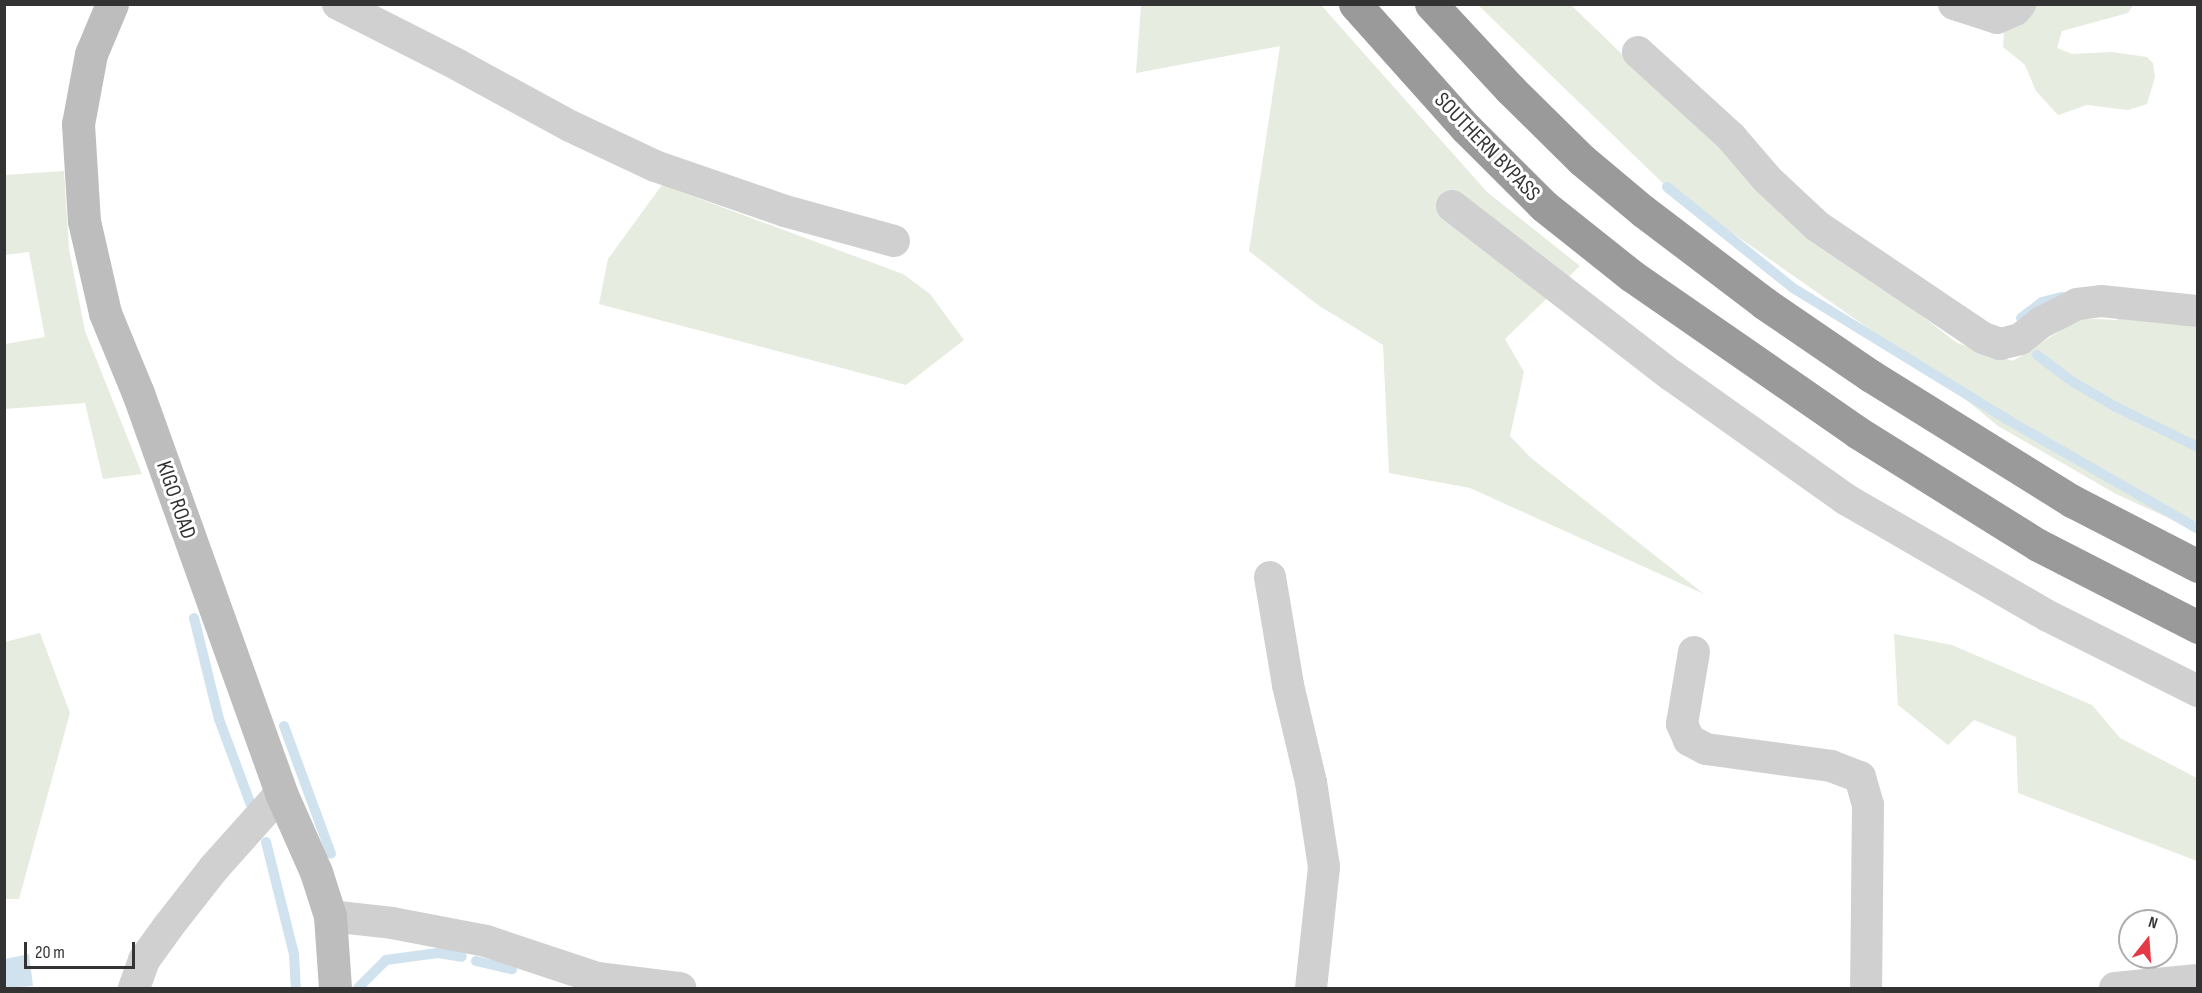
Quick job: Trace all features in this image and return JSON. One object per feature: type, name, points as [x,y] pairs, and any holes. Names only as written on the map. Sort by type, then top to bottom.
[{"type":"highway","name":"SOUTHERN BYPASS","points":[[1355,4],[1466,128],[1544,206],[1632,276],[1857,432],[2029,539],[2198,627]]},
{"type":"highway","points":[[1431,4],[1510,89],[1582,160],[1764,303],[1871,376],[2072,501],[2198,566]]},
{"type":"street","name":"KIGO ROAD","points":[[112,4],[92,54],[78,124],[84,221],[105,313],[138,393],[281,793],[316,872],[330,916],[335,988]]},
{"type":"street","points":[[338,4],[458,65],[570,126],[655,166],[785,211],[894,241]]},
{"type":"street","points":[[1954,4],[1997,18],[2015,10],[2020,4]]},
{"type":"street","points":[[1638,52],[1731,137],[1767,179],[1817,225],[1983,338],[2000,344],[2020,339],[2042,322],[2077,304],[2101,301],[2198,311]]},
{"type":"street","points":[[1452,206],[1671,375],[1847,500],[2048,616],[2198,691]]},
{"type":"street","points":[[1270,577],[1288,685],[1311,782],[1324,867],[1311,988]]},
{"type":"street","points":[[1694,652],[1682,724],[1689,740],[1706,749],[1831,766],[1860,777],[1868,805],[1866,988]]},
{"type":"street","points":[[135,988],[144,960],[167,928],[214,868],[281,793]]},
{"type":"street","points":[[330,916],[392,923],[486,941],[597,978],[680,988]]},
{"type":"street","points":[[2115,988],[2198,980]]},
{"type":"shaded area","points":[[1141,5],[1321,5],[1487,192],[1580,266],[1505,339],[1524,372],[1510,436],[1531,458],[1704,594],[1470,488],[1389,473],[1383,345],[1318,305],[1249,251],[1280,46],[1136,73]]},
{"type":"shaded area","points":[[1478,5],[1571,5],[1787,213],[1957,343],[2013,361],[2080,318],[2117,320],[2125,291],[2197,304],[2197,531],[2116,494],[1998,426],[1942,380],[1667,187]]},
{"type":"shaded area","points":[[1981,5],[2133,5],[2128,13],[2062,31],[2057,48],[2072,54],[2112,52],[2147,57],[2153,63],[2155,77],[2147,104],[2128,110],[2087,105],[2058,115],[2036,91],[2025,65],[2003,47],[2004,32]]},
{"type":"shaded area","points":[[64,171],[69,249],[85,331],[142,474],[103,479],[85,403],[5,409],[5,344],[45,337],[29,252],[5,255],[5,175]]},
{"type":"shaded area","points":[[662,185],[903,274],[930,294],[964,340],[906,385],[599,304],[608,259]]},
{"type":"shaded area","points":[[40,633],[70,713],[19,899],[5,899],[5,642]]},
{"type":"shaded area","points":[[1894,634],[1952,645],[2092,705],[2120,738],[2197,778],[2197,861],[2018,793],[2016,737],[1974,720],[1948,745],[1898,705]]},
{"type":"water","points":[[29,954],[33,986],[5,988],[5,959]]},
{"type":"waterway","points":[[1667,187],[1793,288],[2008,420],[2198,529]]},
{"type":"waterway","points":[[2021,318],[2042,302],[2062,297]]},
{"type":"waterway","points":[[2037,355],[2073,382],[2116,407],[2198,447]]},
{"type":"waterway","points":[[194,618],[219,719],[251,805]]},
{"type":"waterway","points":[[284,726],[331,854]]},
{"type":"waterway","points":[[266,842],[294,954],[296,988]]},
{"type":"waterway","points":[[358,988],[386,960],[438,953],[462,957]]},
{"type":"waterway","points":[[476,961],[512,969]]}]
